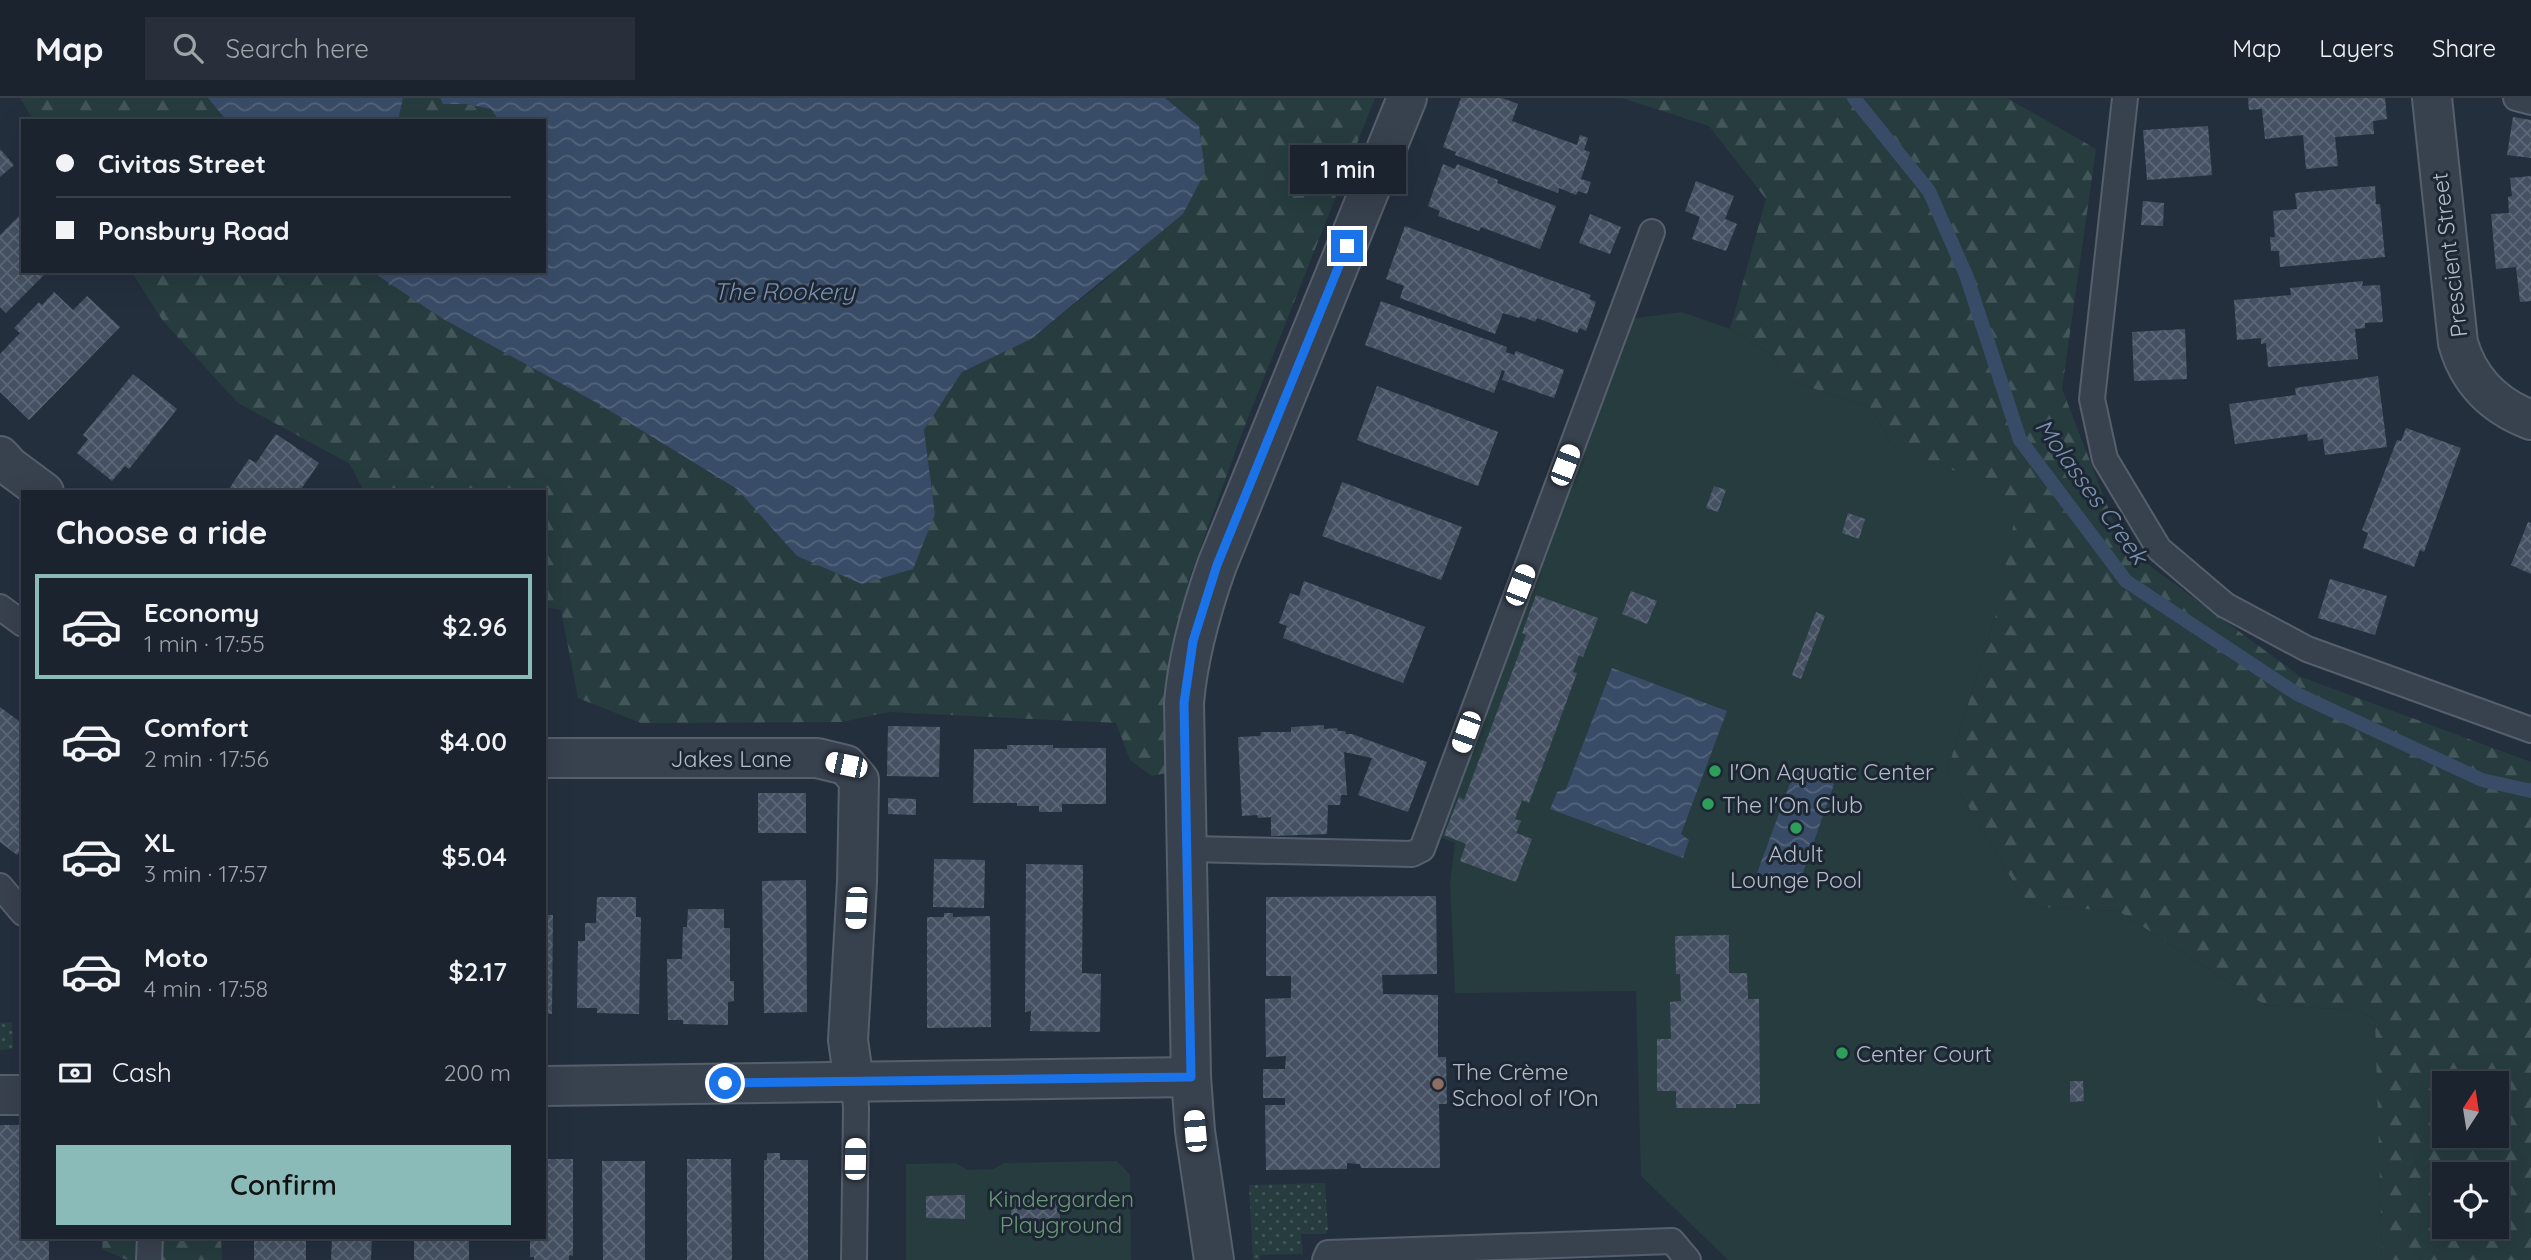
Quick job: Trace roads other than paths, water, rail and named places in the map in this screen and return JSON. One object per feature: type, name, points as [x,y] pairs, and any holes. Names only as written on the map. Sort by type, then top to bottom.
[{"type":"street","points":[[1214,1260],[1195,1131],[1191,1077],[1185,692],[1193,641],[1203,604],[1407,98]]},
{"type":"street","name":"Prescient Street","points":[[2432,98],[2458,343],[2464,364],[2477,384],[2521,417],[2531,420]]},
{"type":"street","points":[[0,456],[41,490]]},
{"type":"street","name":"Jakes Lane","points":[[546,758],[817,758],[846,765],[859,780],[857,882],[848,1040],[854,1082]]},
{"type":"street","points":[[546,1086],[1191,1077]]},
{"type":"street","points":[[0,1095],[21,1095]]},
{"type":"lane","points":[[2125,98],[2092,398],[2105,459],[2159,549],[2225,605],[2307,649],[2531,730]]},
{"type":"lane","points":[[2516,98],[2531,102]]},
{"type":"lane","points":[[1188,849],[1412,854],[1422,849],[1652,232]]},
{"type":"lane","points":[[0,607],[21,623]]},
{"type":"lane","points":[[0,886],[21,911]]},
{"type":"lane","points":[[854,1082],[854,1260]]},
{"type":"lane","points":[[149,1260],[150,1239]]},
{"type":"lane","points":[[1325,1260],[1328,1253],[1672,1241],[1688,1260]]},
{"type":"water","points":[[208,98],[403,98],[398,119],[225,119]]},
{"type":"water","name":"The Rookery","points":[[440,98],[1165,98],[1199,126],[1205,172],[1183,214],[1031,339],[962,372],[924,430],[935,514],[913,569],[862,584],[797,556],[737,489],[597,403],[443,319],[374,273],[546,273],[546,119],[498,119],[491,109],[466,104],[443,104]]},
{"type":"water","points":[[1612,668],[1727,711],[1681,834],[1689,840],[1683,858],[1550,809],[1557,792],[1566,789]]},
{"type":"water","name":"Adult Lounge Pool","points":[[1807,768],[1826,774],[1824,780],[1834,784],[1798,887],[1757,873],[1795,770],[1805,773]]},
{"type":"waterway","name":"Molasses Creek","points":[[1854,98],[1929,191],[1966,275],[2020,440],[2126,581],[2297,694],[2482,780],[2531,791]]},
{"type":"place","name":"I'On Aquatic Center","points":[[1715,771]]},
{"type":"place","name":"The I'On Club","points":[[1708,804]]},
{"type":"place","name":"Adult Lounge Pool","points":[[1796,828]]},
{"type":"place","name":"Center Court","points":[[1842,1053]]},
{"type":"place","name":"The Crème School of I'On","points":[[1438,1084]]},
{"type":"park label","name":"Kindergarden Playground","points":[[1061,1211]]}]
